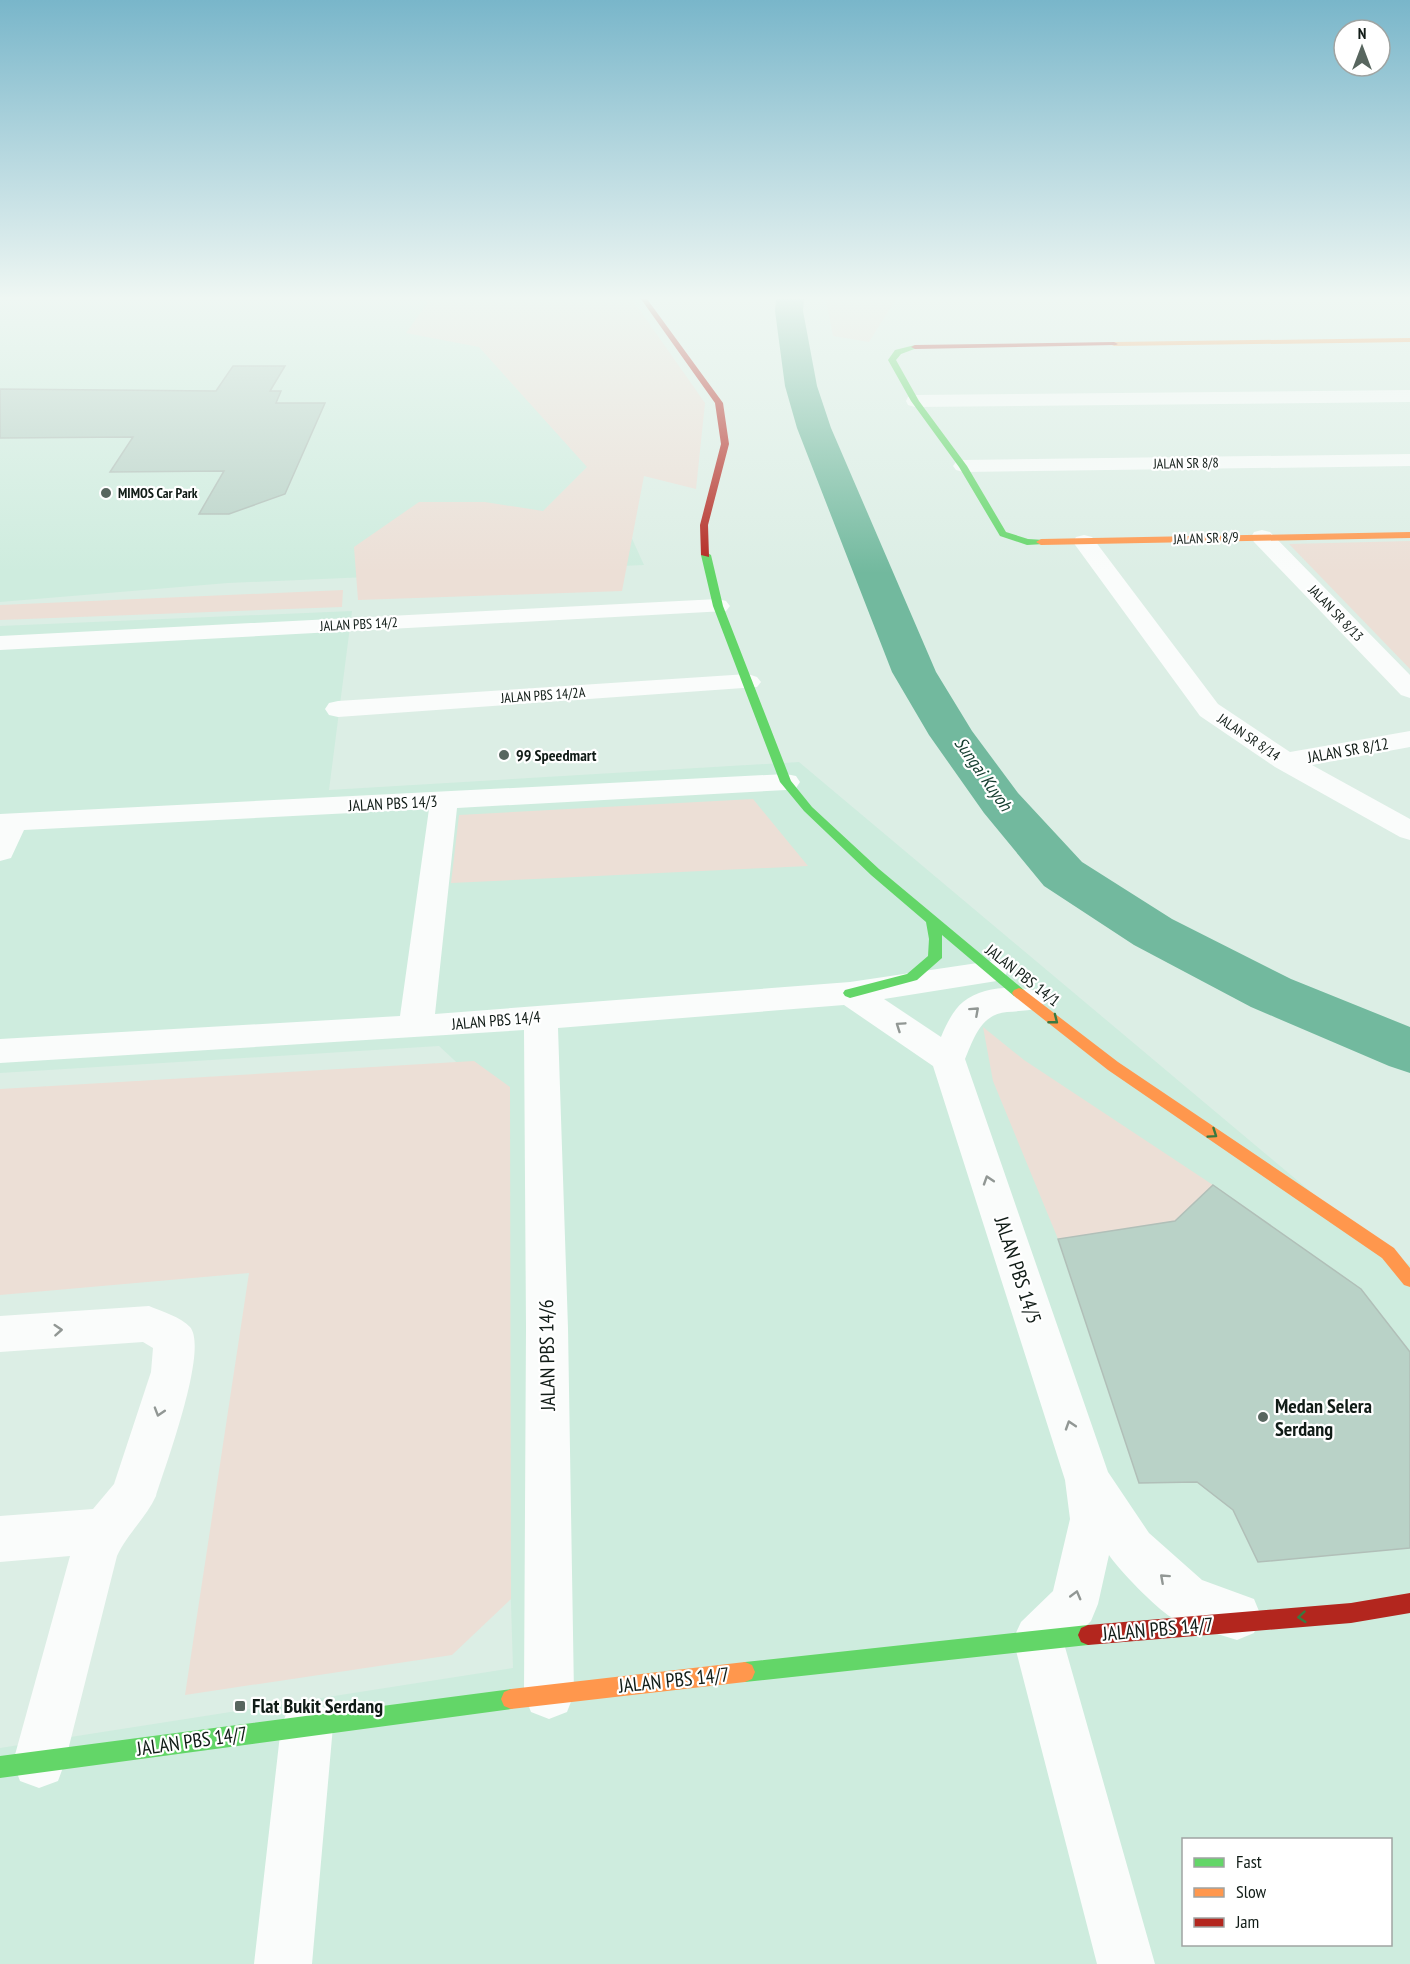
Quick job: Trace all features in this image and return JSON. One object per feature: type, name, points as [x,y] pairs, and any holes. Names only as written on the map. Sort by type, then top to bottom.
[{"type":"street","name":"JALAN PBS 14/1","points":[[710,391],[719,403],[725,444],[704,525],[706,559],[718,606],[786,782],[816,817],[875,872],[991,972],[1113,1066],[1403,1263]]},
{"type":"street","points":[[909,391],[963,466]]},
{"type":"street","points":[[915,401],[1410,396]]},
{"type":"street","name":"JALAN SR 8/8","points":[[963,466],[1410,460]]},
{"type":"street","name":"JALAN SR 8/9","points":[[963,466],[1003,534],[1027,542],[1410,535]]},
{"type":"street","name":"JALAN SR 8/13","points":[[1262,537],[1410,690]]},
{"type":"street","name":"JALAN SR 8/14","points":[[1084,542],[1209,710],[1285,761],[1410,831]]},
{"type":"street","name":"JALAN PBS 14/2","points":[[0,643],[718,606]]},
{"type":"street","name":"JALAN PBS 14/2A","points":[[338,709],[748,682]]},
{"type":"street","name":"JALAN SR 8/12","points":[[1285,761],[1410,739]]},
{"type":"street","name":"JALAN PBS 14/3","points":[[6,823],[786,782]]},
{"type":"street","points":[[416,1026],[444,800]]},
{"type":"street","points":[[0,852],[6,823]]},
{"type":"street","points":[[850,993],[912,977],[935,958],[936,939],[932,920]]},
{"type":"street","name":"JALAN PBS 14/4","points":[[0,1051],[416,1026],[850,993],[991,972]]},
{"type":"street","points":[[850,993],[948,1059],[965,1021],[978,1006],[996,1000],[1028,1000]]},
{"type":"street","name":"JALAN PBS 14/6","points":[[541,1017],[547,1328],[549,1694]]},
{"type":"street","name":"JALAN PBS 14/5","points":[[948,1059],[1088,1480]]},
{"type":"street","points":[[0,1334],[149,1324],[175,1340],[172,1372],[133,1496],[105,1530],[94,1554],[76,1623],[19,1765]]},
{"type":"street","points":[[1088,1480],[1132,1549],[1187,1599],[1253,1621]]},
{"type":"street","points":[[1088,1480],[1093,1519],[1074,1604],[1038,1639],[1126,1964]]},
{"type":"street","points":[[0,1539],[105,1530]]},
{"type":"street","name":"JALAN PBS 14/7","points":[[19,1765],[549,1694],[1038,1639],[1351,1613],[1410,1603]]},
{"type":"street","name":"JALAN PBS 14/7","points":[[1351,1613],[1410,1627]]},
{"type":"street","points":[[283,1964],[307,1726]]},
{"type":"shaded area","points":[[0,391],[567,391],[569,400],[644,565],[228,583],[0,602]]},
{"type":"shaded area","points":[[518,391],[696,391],[705,403],[696,489],[644,476],[622,591],[358,600],[354,547],[419,502],[485,502],[543,511],[587,467]]},
{"type":"shaded area","points":[[1410,541],[1410,669],[1289,544]]},
{"type":"shaded area","points":[[343,590],[342,607],[0,620],[0,605]]},
{"type":"shaded area","points":[[352,611],[329,790],[799,762],[1373,1244],[1410,1265],[1410,1964],[0,1964],[0,1748],[513,1668],[495,1098],[439,1046],[0,1073],[0,626]]},
{"type":"shaded area","points":[[753,799],[808,866],[451,883],[459,815]]},
{"type":"shaded area","points":[[983,1027],[1024,1060],[1213,1185],[1175,1221],[1058,1239],[993,1081]]},
{"type":"shaded area","points":[[474,1061],[510,1087],[511,1599],[452,1655],[185,1695],[249,1273],[0,1295],[0,1089]]},
{"type":"building","points":[[0,391],[281,391],[276,403],[325,403],[285,494],[229,514],[199,514],[224,471],[110,472],[133,437],[0,438]]},
{"type":"building","name":"Medan Selera Serdang","points":[[1213,1185],[1361,1289],[1410,1352],[1410,1548],[1258,1562],[1233,1510],[1197,1482],[1139,1483],[1058,1239],[1175,1221]]},
{"type":"waterway","name":"Sungai Kuyoh","points":[[802,391],[814,428],[914,672],[952,735],[1001,803],[1063,874],[1153,932],[1271,993],[1410,1051]]},
{"type":"traffic: fast","points":[[909,391],[963,466],[1003,534],[1027,542],[1041,542]]},
{"type":"traffic: fast","points":[[706,555],[718,606],[786,782],[808,809],[875,872],[1019,993]]},
{"type":"traffic: fast","points":[[850,993],[912,977],[935,958],[936,939],[932,920]]},
{"type":"traffic: fast","points":[[745,1672],[1088,1635]]},
{"type":"traffic: fast","points":[[0,1767],[511,1699]]},
{"type":"traffic: slow","points":[[1041,542],[1410,535]]},
{"type":"traffic: slow","points":[[1019,993],[1113,1066],[1388,1253],[1410,1280]]},
{"type":"traffic: slow","points":[[511,1699],[745,1672]]},
{"type":"traffic: jam","points":[[706,555],[704,525],[725,444],[719,403],[710,391]]},
{"type":"traffic: jam","points":[[1088,1635],[1351,1613],[1410,1603]]},
{"type":"place","name":"MIMOS Car Park","points":[[106,493]]},
{"type":"place","name":"99 Speedmart","points":[[504,755]]},
{"type":"place","name":"Medan Selera Serdang","points":[[1263,1417]]},
{"type":"place","name":"Flat Bukit Serdang","points":[[240,1706]]}]
